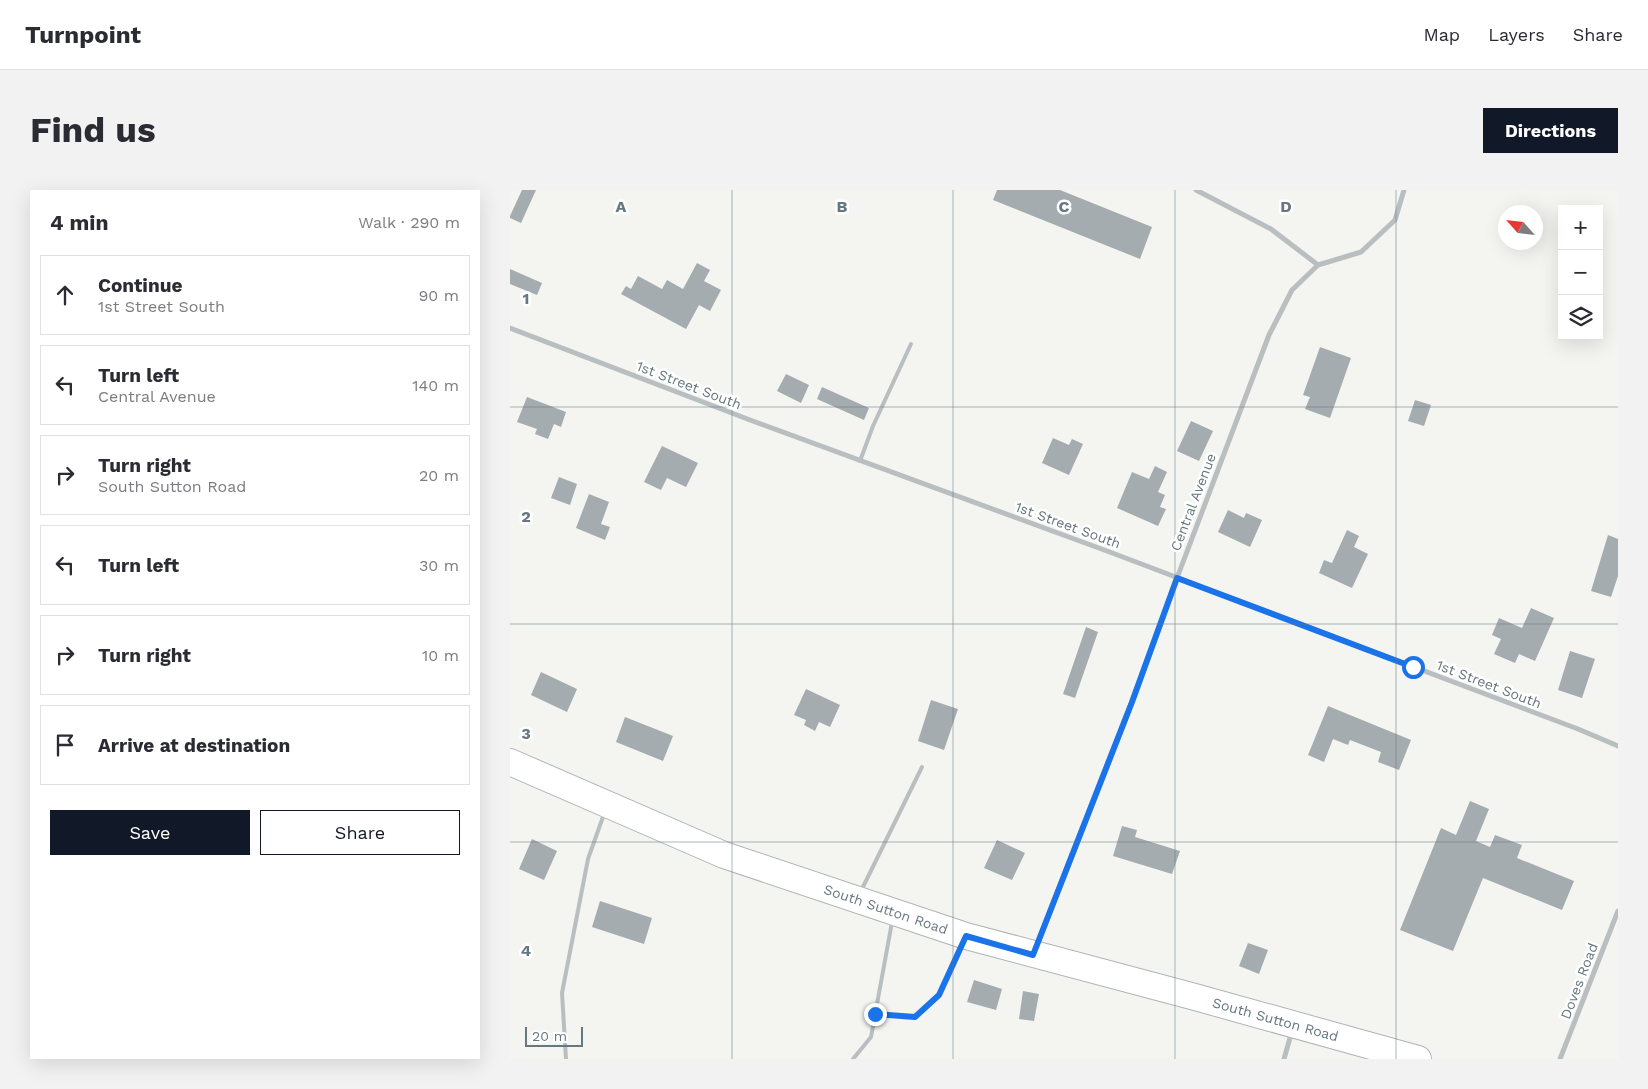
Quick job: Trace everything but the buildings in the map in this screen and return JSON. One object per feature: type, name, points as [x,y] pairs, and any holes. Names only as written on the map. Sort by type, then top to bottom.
[{"type":"main road","name":"South Sutton Road","points":[[510,762],[724,856],[966,936],[1418,1059]]},
{"type":"street","points":[[1196,190],[1271,229],[1318,265],[1361,252],[1395,220],[1404,190]]},
{"type":"street","name":"Central Avenue","points":[[1033,955],[1132,702],[1269,336],[1292,290],[1318,265]]},
{"type":"street","name":"1st Street South","points":[[510,328],[1578,729],[1618,746]]},
{"type":"street","name":"Doves Road","points":[[1560,1059],[1618,911]]},
{"type":"street","points":[[1284,1059],[1294,1024]]},
{"type":"lane","points":[[860,461],[873,426],[911,344]]},
{"type":"lane","points":[[856,900],[922,767]]},
{"type":"lane","points":[[566,1059],[562,992],[588,859],[607,805]]},
{"type":"lane","points":[[853,1059],[871,1037],[894,912]]},
{"type":"lane","points":[[875,1014],[915,1017],[939,995],[966,936]]},
{"type":"route","points":[[875,1014],[915,1017],[939,995],[966,936],[1033,955],[1132,702],[1177,578],[1413,667]]}]
